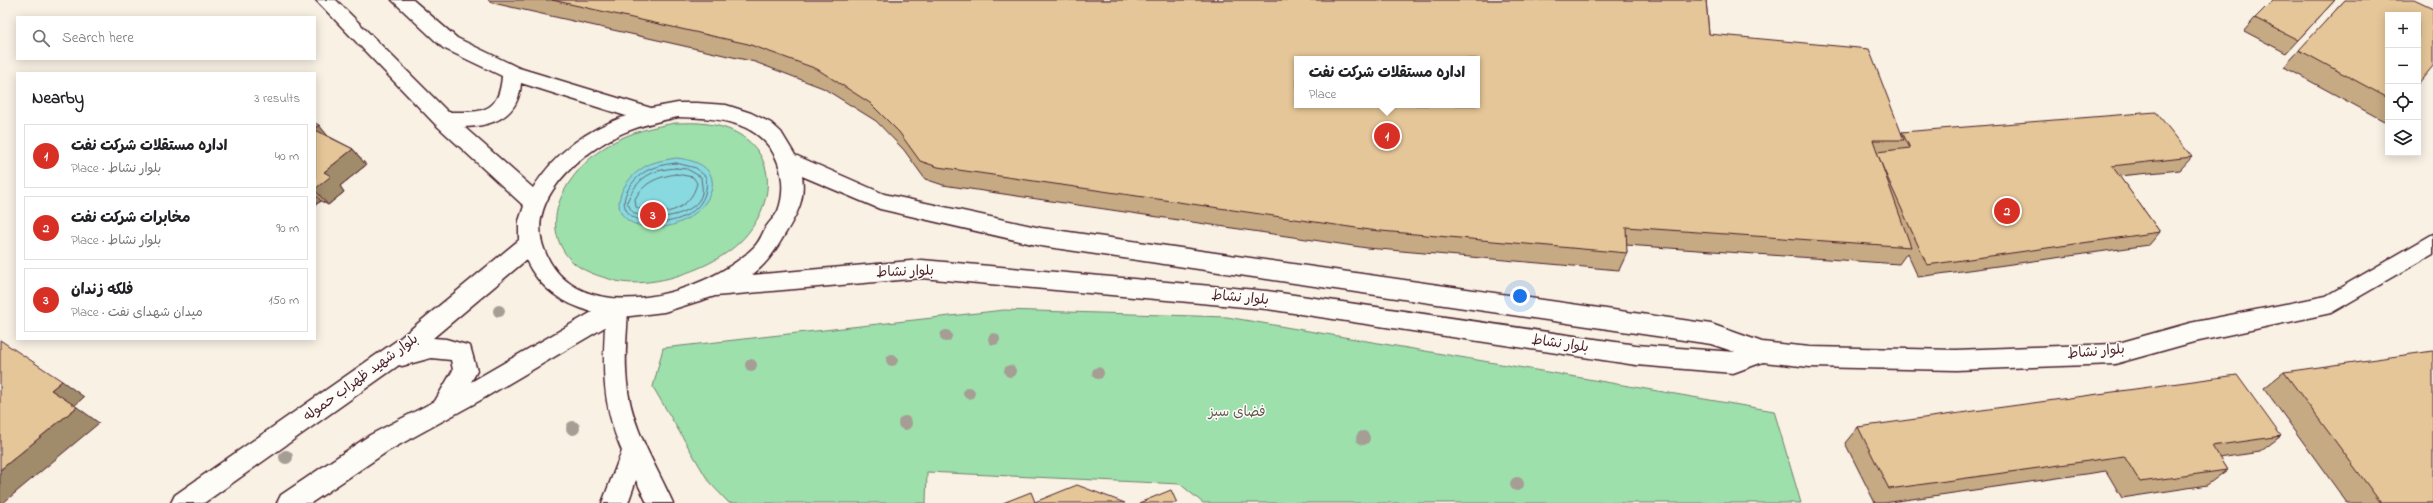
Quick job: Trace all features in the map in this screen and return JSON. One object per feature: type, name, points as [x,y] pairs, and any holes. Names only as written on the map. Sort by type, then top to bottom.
[{"type":"main road","points":[[325,0],[442,119],[535,203]]},
{"type":"main road","points":[[401,0],[450,43],[512,73],[649,115]]},
{"type":"main road","points":[[442,119],[474,119],[498,113],[508,103],[512,73]]},
{"type":"main road","points":[[290,503],[379,443],[443,409],[617,309],[682,300],[713,287],[740,271],[763,251],[789,211],[793,185],[785,152],[772,136],[754,122],[731,114],[692,110],[649,115],[620,125],[599,136],[567,158],[548,180],[535,203],[529,231],[530,244],[540,268],[558,287],[586,301],[617,309]]},
{"type":"main road","name":"بلوار نشاط","points":[[787,160],[880,201],[1041,237],[1711,334],[1762,352],[1810,357],[1956,360],[2115,354],[2190,333],[2331,304],[2433,243]]},
{"type":"main road","name":"بلوار شهید ظهراب حموله","points":[[184,503],[384,363],[448,314],[530,244]]},
{"type":"main road","name":"بلوار نشاط","points":[[713,287],[922,269],[1267,300],[1636,355],[1733,363],[1762,352]]},
{"type":"main road","points":[[617,309],[615,382],[618,401],[633,453],[660,503]]},
{"type":"main road","points":[[384,363],[426,348],[448,347],[462,353],[465,371],[443,409]]},
{"type":"main road","points":[[615,503],[633,453]]},
{"type":"green space","points":[[675,123],[704,123],[728,129],[744,137],[756,149],[764,162],[767,178],[766,194],[761,212],[751,229],[744,238],[725,254],[704,266],[681,275],[650,282],[629,283],[616,281],[596,275],[578,266],[568,257],[559,241],[556,225],[557,208],[563,192],[573,177],[584,164],[612,143],[642,130]]},
{"type":"green space","name":"فضای سبز","points":[[1004,310],[1227,317],[1774,411],[1801,503],[1203,503],[1180,484],[927,472],[926,503],[729,503],[709,482],[653,387],[663,348]]},
{"type":"water","points":[[676,158],[698,164],[710,174],[712,187],[706,201],[695,214],[678,223],[659,228],[638,225],[627,220],[621,213],[619,205],[620,196],[630,179],[649,164]]},
{"type":"building","points":[[552,0],[1706,0],[1709,34],[1869,49],[1904,140],[1873,140],[1911,247],[1626,227],[1627,253],[1370,230],[938,167],[920,161],[899,132],[870,103],[817,69],[748,44]]},
{"type":"building","points":[[2273,0],[2335,0],[2298,40],[2255,18]]},
{"type":"building","points":[[2345,0],[2414,0],[2433,9],[2433,66],[2421,80],[2421,12],[2385,12],[2385,96],[2299,50]]},
{"type":"building","points":[[2156,112],[2192,157],[2112,166],[2160,232],[1927,265],[1877,152],[1910,148],[1902,132]]},
{"type":"building","points":[[316,130],[353,149],[324,172],[331,176],[316,188]]},
{"type":"building","points":[[0,340],[62,381],[51,390],[77,407],[0,470]]},
{"type":"building","points":[[2433,351],[2433,503],[2381,503],[2284,372]]},
{"type":"building","points":[[2237,375],[2281,436],[2212,446],[2227,470],[2140,482],[2124,456],[1889,489],[1858,427]]},
{"type":"building","points":[[1077,485],[1125,503],[1003,503],[1031,492],[1035,502]]},
{"type":"building","points":[[1171,490],[1177,503],[1139,503]]},
{"type":"place","name":"اداره مستقلات شرکت نفت","points":[[1387,136]]},
{"type":"place","name":"مخابرات شرکت نفت","points":[[2007,211]]},
{"type":"place","name":"فلکه زندان","points":[[653,215]]}]
